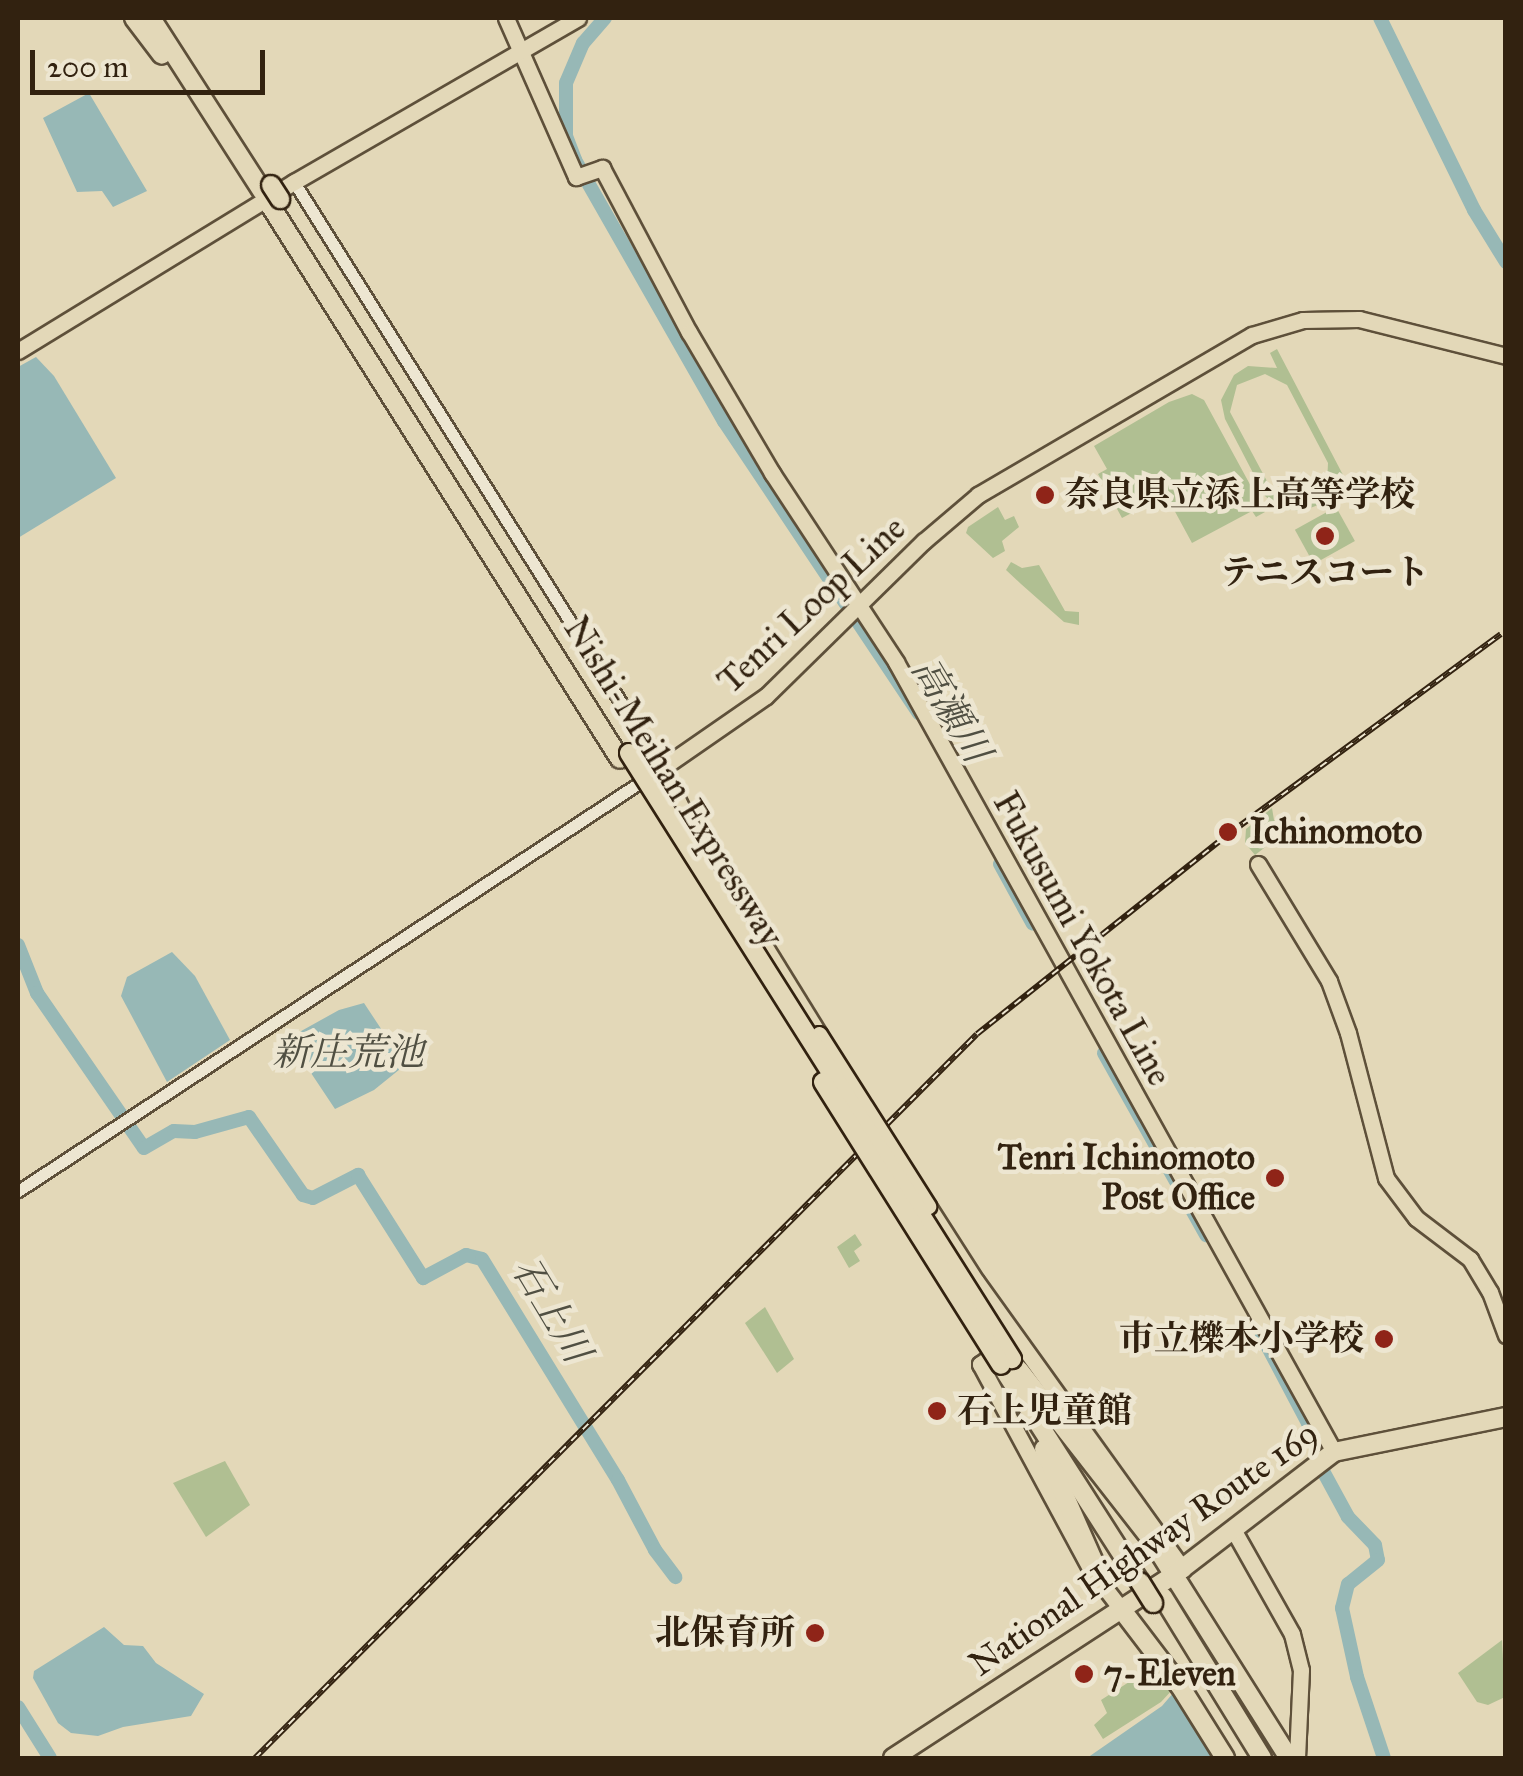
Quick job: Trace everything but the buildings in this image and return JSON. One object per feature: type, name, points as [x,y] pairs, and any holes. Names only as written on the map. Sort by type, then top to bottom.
[{"type":"highway","points":[[134,18],[231,152],[242,158]]},
{"type":"highway","name":"Nishi-Meihan Expressway","points":[[150,18],[242,158],[271,195]]},
{"type":"highway","name":"Nishi-Meihan Expressway","points":[[163,18],[1158,1600]]},
{"type":"highway","points":[[1009,1367],[1178,1572],[1212,1636],[1289,1758]]},
{"type":"highway","points":[[1009,1367],[1100,1576]]},
{"type":"highway","name":"National Highway Route 169","points":[[893,1758],[1178,1572],[1334,1452],[1506,1417]]},
{"type":"highway","points":[[1158,1600],[1248,1758]]},
{"type":"highway","points":[[1158,1600],[1262,1758]]},
{"type":"highway","points":[[1122,1610],[1180,1686],[1225,1758]]},
{"type":"main road","name":"Fukusumi Yokota Line","points":[[506,18],[572,169],[587,174],[602,168],[616,200],[744,426],[1334,1452]]},
{"type":"main road","points":[[18,350],[294,182],[578,18]]},
{"type":"main road","name":"Tenri Loop Line","points":[[662,768],[766,696],[978,495],[1252,335],[1303,320],[1359,319],[1506,356]]},
{"type":"main road","points":[[662,768],[691,826],[928,1206],[1178,1572]]},
{"type":"main road","points":[[1258,864],[1301,929],[1340,1008],[1386,1178],[1416,1218],[1470,1259],[1490,1292],[1506,1335]]},
{"type":"main road","points":[[1017,1337],[980,1364],[1033,1469],[1091,1570],[1100,1576],[1122,1610]]},
{"type":"main road","points":[[1234,1531],[1292,1634],[1301,1670],[1297,1758]]},
{"type":"street","points":[[18,1191],[662,768],[294,182]]},
{"type":"green space","points":[[1277,349],[1353,494],[1346,498],[1336,479],[1321,504],[1302,511],[1279,508],[1265,496],[1225,419],[1221,400],[1234,375],[1248,366],[1277,368],[1270,353]],"holes":[[[1265,374],[1287,385],[1328,463],[1327,484],[1308,501],[1289,503],[1275,496],[1230,412],[1237,385]]]},
{"type":"green space","points":[[1192,394],[1204,400],[1265,512],[1256,517],[1252,511],[1192,543],[1166,495],[1122,518],[1098,474],[1107,469],[1094,446],[1169,402]]},
{"type":"green space","points":[[998,507],[1005,520],[1014,516],[1019,527],[1002,541],[1005,551],[993,558],[966,533],[968,527]]},
{"type":"green space","name":"テニスコート","points":[[1336,507],[1355,541],[1314,564],[1295,530]]},
{"type":"green space","points":[[1011,562],[1022,568],[1039,565],[1065,611],[1079,612],[1079,625],[1064,622],[1021,584],[1006,570]]},
{"type":"green space","points":[[1272,808],[1274,820],[1285,832],[1255,855],[1245,843],[1246,829]]},
{"type":"green space","points":[[855,1234],[862,1245],[854,1251],[860,1261],[849,1268],[837,1247]]},
{"type":"green space","points":[[765,1307],[794,1359],[777,1373],[745,1323]]},
{"type":"green space","points":[[225,1461],[250,1505],[206,1537],[173,1483]]},
{"type":"green space","points":[[1502,1640],[1505,1697],[1488,1705],[1477,1702],[1458,1673]]},
{"type":"green space","points":[[1154,1666],[1174,1688],[1161,1702],[1103,1739],[1094,1725],[1107,1713],[1101,1700]]},
{"type":"water","points":[[89,93],[147,191],[113,207],[102,191],[77,192],[43,118]]},
{"type":"water","points":[[36,357],[54,376],[116,478],[18,538],[18,367]]},
{"type":"water","points":[[172,952],[195,976],[230,1040],[167,1082],[121,996],[127,977]]},
{"type":"water","name":"新庄荒池","points":[[364,1003],[405,1065],[374,1090],[335,1109],[305,1064],[288,1053],[285,1040],[339,1010]]},
{"type":"water","points":[[104,1627],[124,1645],[143,1646],[156,1663],[204,1694],[191,1716],[123,1727],[98,1736],[71,1733],[58,1723],[33,1678],[34,1671]]},
{"type":"water","points":[[1174,1692],[1214,1758],[1087,1758],[1162,1706]]},
{"type":"waterway","name":"高瀬川","points":[[605,18],[583,43],[566,83],[566,136],[575,160],[724,421],[919,713]]},
{"type":"waterway","points":[[1380,18],[1474,210],[1506,262]]},
{"type":"waterway","name":"高瀬川","points":[[1000,864],[1033,924]]},
{"type":"waterway","name":"石上川","points":[[18,945],[37,993],[144,1148],[174,1131],[195,1132],[249,1117],[303,1195],[313,1198],[358,1175],[423,1278],[466,1255],[482,1259],[618,1480],[655,1550],[675,1577]]},
{"type":"waterway","name":"高瀬川","points":[[1104,1053],[1206,1235]]},
{"type":"waterway","name":"高瀬川","points":[[1262,1336],[1308,1423],[1316,1448]]},
{"type":"waterway","name":"高瀬川","points":[[1323,1471],[1348,1517],[1375,1545],[1378,1560],[1348,1584],[1342,1608],[1357,1677],[1384,1758]]},
{"type":"waterway","points":[[18,1707],[50,1758]]},
{"type":"railway","points":[[255,1758],[977,1034],[1230,833],[1501,634]]},
{"type":"place","name":"奈良県立添上高等学校","points":[[1045,495]]},
{"type":"place","name":"テニスコート","points":[[1325,536]]},
{"type":"place","name":"Ichinomoto","points":[[1228,832]]},
{"type":"place","name":"Tenri Ichinomoto Post Office","points":[[1275,1178]]},
{"type":"place","name":"市立櫟本小学校","points":[[1384,1339]]},
{"type":"place","name":"石上児童館","points":[[937,1411]]},
{"type":"place","name":"北保育所","points":[[815,1633]]},
{"type":"place","name":"7-Eleven","points":[[1084,1674]]}]
